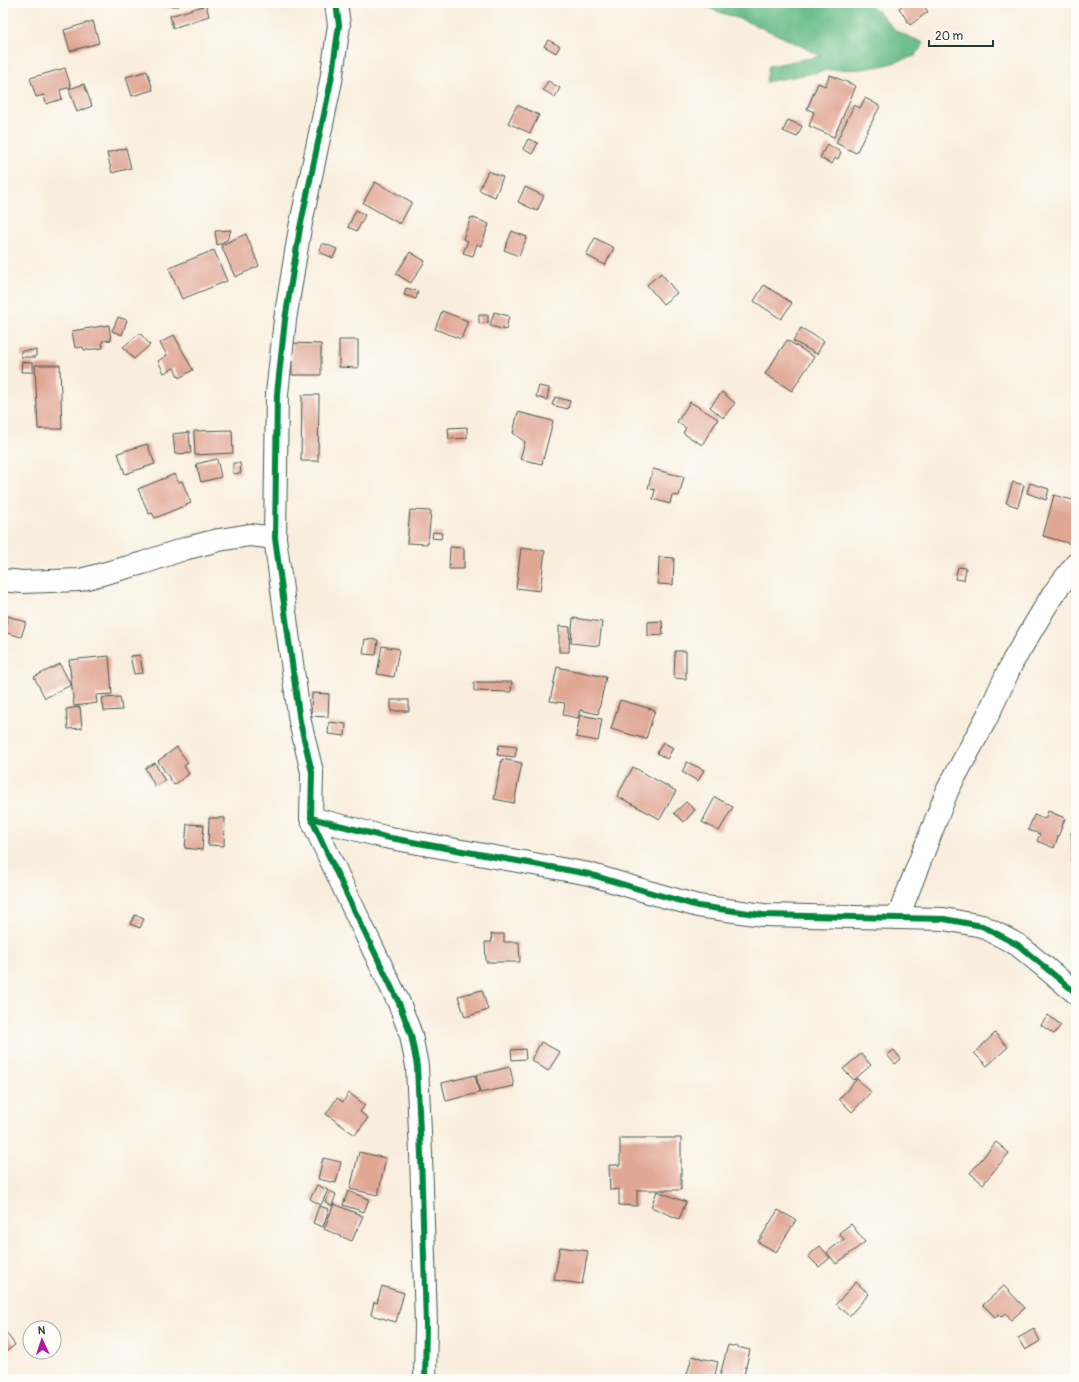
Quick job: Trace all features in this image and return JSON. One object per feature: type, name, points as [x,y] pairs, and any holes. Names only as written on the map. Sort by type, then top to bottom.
[{"type":"street","points":[[336,3],[339,25],[331,81],[300,228],[285,320],[277,394],[275,538],[300,722],[312,772],[311,818],[399,1003],[411,1035],[417,1066],[422,1154],[426,1325],[425,1379]]},
{"type":"street","points":[[3,580],[22,582],[80,580],[143,563],[186,548],[219,540],[250,535],[275,538]]},
{"type":"street","points":[[898,917],[948,789],[987,717],[1013,661],[1053,594],[1076,564]]},
{"type":"street","points":[[311,818],[385,837],[589,874],[698,906],[763,915],[944,919],[982,926],[1018,945],[1076,993]]},
{"type":"green space","points":[[700,3],[867,3],[880,13],[896,31],[924,43],[915,56],[886,65],[863,69],[829,70],[766,82],[769,66],[821,56],[763,28],[716,11]]},
{"type":"building","points":[[166,3],[178,3],[179,6],[166,6]]},
{"type":"building","points":[[906,3],[922,3],[928,12],[910,25],[899,8]]},
{"type":"building","points":[[206,5],[209,16],[173,28],[170,16]]},
{"type":"building","points":[[93,21],[99,43],[70,51],[64,30]]},
{"type":"building","points":[[548,40],[560,46],[556,53],[544,46]]},
{"type":"building","points":[[65,68],[71,87],[60,90],[62,99],[46,104],[44,95],[36,97],[30,78]]},
{"type":"building","points":[[147,71],[153,90],[132,96],[126,77]]},
{"type":"building","points":[[830,75],[856,86],[834,137],[809,126],[814,112],[807,109],[818,83],[825,86]]},
{"type":"building","points":[[548,81],[560,88],[555,97],[543,90]]},
{"type":"building","points":[[84,84],[92,106],[77,112],[69,89]]},
{"type":"building","points":[[865,98],[880,106],[856,153],[836,143],[854,105],[860,108]]},
{"type":"building","points":[[517,105],[539,115],[530,133],[508,123]]},
{"type":"building","points":[[788,120],[802,126],[797,137],[783,131]]},
{"type":"building","points":[[528,139],[538,143],[532,154],[523,149]]},
{"type":"building","points":[[827,144],[841,152],[838,159],[835,158],[832,164],[820,158]]},
{"type":"building","points":[[126,148],[131,168],[112,173],[107,153]]},
{"type":"building","points":[[488,171],[503,177],[495,197],[479,190]]},
{"type":"building","points":[[375,182],[412,202],[400,224],[363,203]]},
{"type":"building","points":[[525,187],[544,196],[537,211],[518,202]]},
{"type":"building","points":[[356,210],[365,215],[357,231],[348,227]]},
{"type":"building","points":[[471,217],[489,224],[481,246],[477,244],[473,256],[463,253],[468,241],[463,239]]},
{"type":"building","points":[[231,230],[227,240],[217,245],[215,231]]},
{"type":"building","points":[[512,231],[527,237],[519,256],[504,250]]},
{"type":"building","points":[[246,234],[259,266],[235,277],[221,245]]},
{"type":"building","points":[[595,238],[614,248],[605,265],[586,255]]},
{"type":"building","points":[[323,243],[337,249],[333,258],[319,252]]},
{"type":"building","points":[[214,250],[227,281],[182,299],[169,268]]},
{"type":"building","points":[[410,252],[425,261],[411,283],[396,274]]},
{"type":"building","points":[[661,273],[677,293],[663,304],[647,285]]},
{"type":"building","points":[[764,285],[792,303],[781,319],[754,301]]},
{"type":"building","points":[[406,288],[418,291],[416,299],[404,295]]},
{"type":"building","points":[[442,311],[468,321],[461,339],[435,329]]},
{"type":"building","points":[[494,312],[509,316],[506,330],[490,326]]},
{"type":"building","points":[[479,315],[488,315],[488,323],[479,324]]},
{"type":"building","points":[[118,317],[127,320],[122,335],[112,331]]},
{"type":"building","points":[[109,325],[111,340],[102,341],[103,348],[84,350],[83,347],[75,348],[72,331]]},
{"type":"building","points":[[801,328],[824,341],[817,354],[793,341]]},
{"type":"building","points":[[140,333],[150,345],[134,359],[123,347]]},
{"type":"building","points":[[174,335],[193,370],[179,378],[174,368],[164,373],[158,361],[167,355],[160,343]]},
{"type":"building","points":[[339,340],[358,340],[358,368],[339,367]]},
{"type":"building","points":[[787,340],[814,357],[792,391],[765,374]]},
{"type":"building","points":[[292,343],[321,344],[321,375],[292,375]]},
{"type":"building","points":[[36,350],[36,357],[21,357],[21,351]]},
{"type":"building","points":[[22,362],[33,363],[33,372],[21,372]]},
{"type":"building","points":[[35,365],[60,365],[62,429],[38,429]]},
{"type":"building","points":[[539,386],[549,388],[547,400],[536,397]]},
{"type":"building","points":[[722,392],[735,403],[723,418],[710,407]]},
{"type":"building","points":[[302,395],[319,395],[318,461],[301,461]]},
{"type":"building","points":[[555,397],[570,401],[568,409],[552,405]]},
{"type":"building","points":[[690,402],[718,419],[702,445],[683,433],[686,428],[677,422]]},
{"type":"building","points":[[518,412],[553,421],[542,464],[520,459],[525,442],[513,433]]},
{"type":"building","points":[[467,427],[467,438],[449,439],[448,428]]},
{"type":"building","points":[[232,430],[233,453],[195,455],[194,431]]},
{"type":"building","points":[[189,432],[191,453],[175,454],[173,434]]},
{"type":"building","points":[[147,444],[155,464],[125,474],[118,453]]},
{"type":"building","points":[[217,459],[221,477],[201,482],[196,464]]},
{"type":"building","points":[[233,463],[240,463],[241,473],[233,474]]},
{"type":"building","points":[[653,469],[684,477],[679,496],[672,495],[670,504],[653,499],[655,490],[648,488]]},
{"type":"building","points":[[175,474],[178,482],[182,481],[191,503],[155,518],[152,513],[149,514],[138,489]]},
{"type":"building","points":[[1013,482],[1024,485],[1018,507],[1006,503]]},
{"type":"building","points":[[1030,483],[1049,489],[1046,500],[1027,493]]},
{"type":"building","points":[[1054,495],[1076,501],[1075,545],[1043,536]]},
{"type":"building","points":[[410,510],[431,511],[428,544],[407,543]]},
{"type":"building","points":[[433,532],[442,533],[441,539],[432,538]]},
{"type":"building","points":[[450,547],[464,548],[464,569],[449,569]]},
{"type":"building","points":[[521,548],[545,551],[540,591],[516,588]]},
{"type":"building","points":[[659,557],[674,558],[673,585],[658,584]]},
{"type":"building","points":[[958,567],[966,568],[964,580],[955,579]]},
{"type":"building","points":[[8,616],[26,622],[21,637],[4,632]]},
{"type":"building","points":[[573,618],[602,622],[599,646],[571,643]]},
{"type":"building","points":[[662,621],[663,635],[648,636],[648,622]]},
{"type":"building","points":[[559,626],[570,627],[569,652],[559,652]]},
{"type":"building","points":[[365,639],[378,640],[376,655],[363,654]]},
{"type":"building","points":[[382,646],[399,649],[394,677],[377,674]]},
{"type":"building","points":[[675,651],[686,651],[686,679],[674,678]]},
{"type":"building","points":[[140,655],[143,673],[134,674],[130,656]]},
{"type":"building","points":[[109,656],[112,694],[96,695],[97,703],[74,706],[69,660]]},
{"type":"building","points":[[60,664],[71,685],[45,698],[34,677]]},
{"type":"building","points":[[557,667],[606,677],[598,714],[580,710],[578,718],[563,715],[565,703],[550,701]]},
{"type":"building","points":[[474,682],[512,682],[511,692],[474,691]]},
{"type":"building","points":[[312,693],[329,694],[328,717],[311,716]]},
{"type":"building","points":[[120,697],[122,710],[104,711],[102,698]]},
{"type":"building","points":[[391,700],[409,700],[409,711],[391,711]]},
{"type":"building","points":[[620,700],[655,710],[646,739],[611,729]]},
{"type":"building","points":[[80,707],[82,728],[68,729],[66,709]]},
{"type":"building","points":[[580,715],[602,719],[598,741],[576,737]]},
{"type":"building","points":[[329,722],[346,724],[345,736],[328,734]]},
{"type":"building","points":[[663,742],[673,748],[667,759],[657,753]]},
{"type":"building","points":[[499,745],[517,747],[515,757],[497,755]]},
{"type":"building","points":[[177,747],[188,763],[184,766],[189,774],[174,785],[158,761]]},
{"type":"building","points":[[502,759],[522,763],[514,803],[494,799]]},
{"type":"building","points":[[687,762],[704,770],[698,781],[682,772]]},
{"type":"building","points":[[155,763],[165,781],[155,786],[145,768]]},
{"type":"building","points":[[633,767],[676,791],[660,819],[617,796]]},
{"type":"building","points":[[715,797],[733,807],[719,831],[702,822]]},
{"type":"building","points":[[686,802],[695,810],[684,822],[674,813]]},
{"type":"building","points":[[1048,811],[1065,818],[1054,848],[1037,841],[1040,834],[1028,830],[1034,815],[1045,819]]},
{"type":"building","points":[[209,818],[225,818],[224,846],[208,845]]},
{"type":"building","points":[[187,824],[204,825],[202,850],[185,848]]},
{"type":"building","points":[[1071,832],[1076,832],[1076,863],[1073,863]]},
{"type":"building","points":[[135,915],[144,919],[140,928],[130,924]]},
{"type":"building","points":[[491,934],[504,934],[504,942],[519,942],[520,962],[486,962],[485,942],[492,942]]},
{"type":"building","points":[[482,990],[488,1010],[465,1017],[458,996]]},
{"type":"building","points":[[1048,1015],[1061,1025],[1054,1034],[1041,1025]]},
{"type":"building","points":[[995,1033],[1008,1047],[987,1066],[974,1053]]},
{"type":"building","points":[[541,1042],[560,1052],[548,1071],[531,1060]]},
{"type":"building","points":[[525,1049],[526,1059],[512,1060],[511,1050]]},
{"type":"building","points":[[894,1050],[901,1059],[895,1064],[887,1055]]},
{"type":"building","points":[[861,1054],[871,1065],[854,1080],[843,1069]]},
{"type":"building","points":[[510,1067],[514,1086],[480,1093],[476,1075]]},
{"type":"building","points":[[475,1075],[479,1093],[446,1101],[442,1083]]},
{"type":"building","points":[[857,1079],[871,1092],[852,1112],[839,1099]]},
{"type":"building","points":[[349,1093],[365,1105],[360,1112],[368,1118],[355,1135],[326,1114],[337,1098],[343,1102]]},
{"type":"building","points":[[620,1138],[681,1138],[681,1190],[637,1190],[637,1206],[619,1205],[619,1189],[610,1190],[609,1165],[620,1165]]},
{"type":"building","points":[[996,1142],[1009,1153],[983,1184],[970,1173]]},
{"type":"building","points":[[359,1152],[386,1158],[378,1195],[350,1189]]},
{"type":"building","points":[[323,1158],[341,1162],[336,1183],[318,1179]]},
{"type":"building","points":[[317,1185],[328,1190],[321,1205],[310,1199]]},
{"type":"building","points":[[330,1191],[336,1194],[332,1206],[325,1202]]},
{"type":"building","points":[[348,1191],[369,1199],[364,1212],[343,1205]]},
{"type":"building","points":[[657,1191],[686,1202],[679,1219],[651,1207]]},
{"type":"building","points":[[334,1204],[363,1216],[352,1241],[324,1229]]},
{"type":"building","points":[[319,1206],[329,1209],[323,1227],[313,1223]]},
{"type":"building","points":[[778,1210],[796,1220],[776,1252],[758,1242]]},
{"type":"building","points":[[851,1224],[865,1242],[836,1264],[827,1252],[844,1239],[839,1233]]},
{"type":"building","points":[[820,1246],[830,1258],[819,1267],[808,1256]]},
{"type":"building","points":[[560,1247],[588,1251],[582,1284],[554,1280]]},
{"type":"building","points":[[856,1282],[869,1294],[849,1316],[836,1304]]},
{"type":"building","points":[[382,1286],[404,1293],[396,1322],[371,1315],[374,1302],[377,1303]]},
{"type":"building","points":[[1004,1286],[1025,1308],[1011,1320],[1006,1313],[1002,1317],[999,1314],[995,1317],[983,1305]]},
{"type":"building","points":[[3,1328],[15,1345],[3,1354]]},
{"type":"building","points":[[1034,1329],[1040,1341],[1025,1350],[1018,1338]]},
{"type":"building","points":[[728,1345],[750,1350],[743,1379],[719,1379]]},
{"type":"building","points":[[692,1356],[718,1362],[714,1379],[686,1378]]},
{"type":"cycle path","points":[[336,3],[339,25],[331,81],[300,228],[285,320],[277,394],[275,538],[300,722],[312,772],[311,818],[385,837],[589,874],[698,906],[763,915],[944,919],[982,926],[1018,945],[1076,993]]},
{"type":"cycle path","points":[[311,818],[399,1003],[411,1035],[417,1066],[421,1154],[426,1325],[425,1379]]}]
